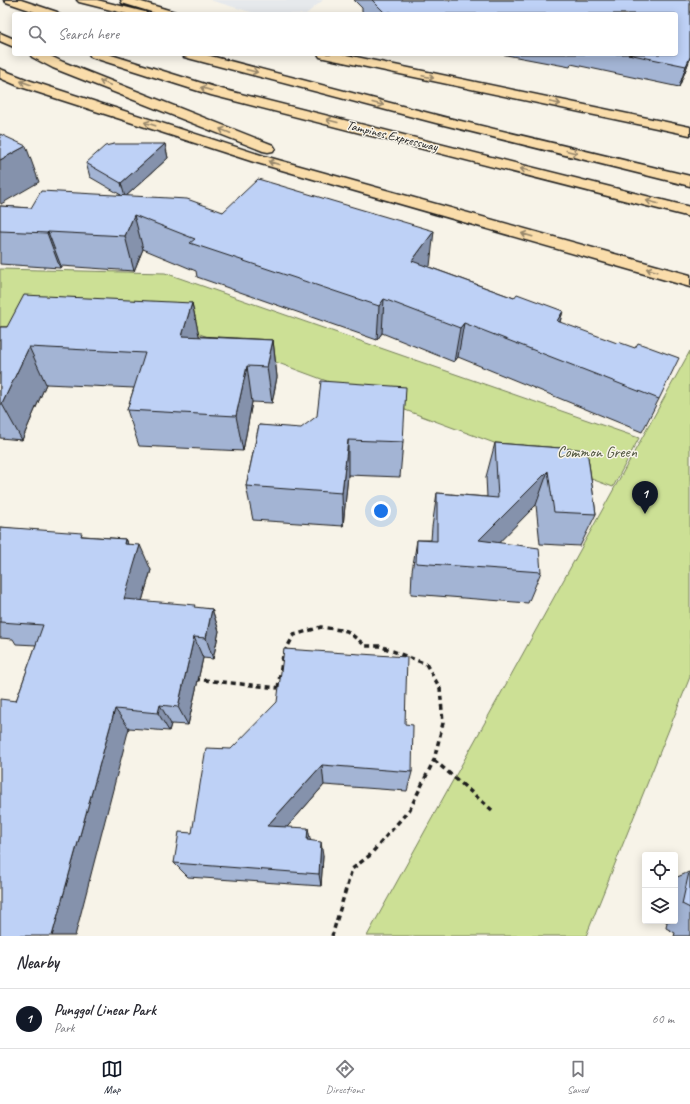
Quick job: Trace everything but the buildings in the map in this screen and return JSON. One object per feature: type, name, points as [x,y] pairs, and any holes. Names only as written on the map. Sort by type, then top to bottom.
[{"type":"highway","points":[[10,0],[47,12]]},
{"type":"highway","points":[[83,0],[133,12]]},
{"type":"highway","points":[[123,0],[164,12]]},
{"type":"highway","points":[[0,37],[12,43]]},
{"type":"highway","points":[[40,56],[65,68],[301,161],[459,216]]},
{"type":"highway","name":"Tampines Expressway","points":[[101,56],[216,92],[690,212]]},
{"type":"highway","name":"Tampines Expressway","points":[[196,56],[442,120],[690,181]]},
{"type":"highway","points":[[334,56],[690,131]]},
{"type":"highway","points":[[0,73],[34,86],[259,159],[690,281]]},
{"type":"path","points":[[192,679],[280,688],[283,654],[294,635],[321,627],[347,631],[366,646],[380,646],[426,664],[440,688],[443,723],[434,760],[410,810],[369,856],[352,869],[332,936]]},
{"type":"path","points":[[434,760],[492,810]]},
{"type":"shaded area","points":[[210,0],[323,0],[308,12],[250,12]]},
{"type":"green space","name":"Common Green","points":[[0,269],[165,273],[639,438],[613,487],[181,327],[0,353]]},
{"type":"green space","points":[[690,351],[690,677],[586,936],[367,936]]},
{"type":"place","name":"Punggol Linear Park","points":[[645,514]]}]
